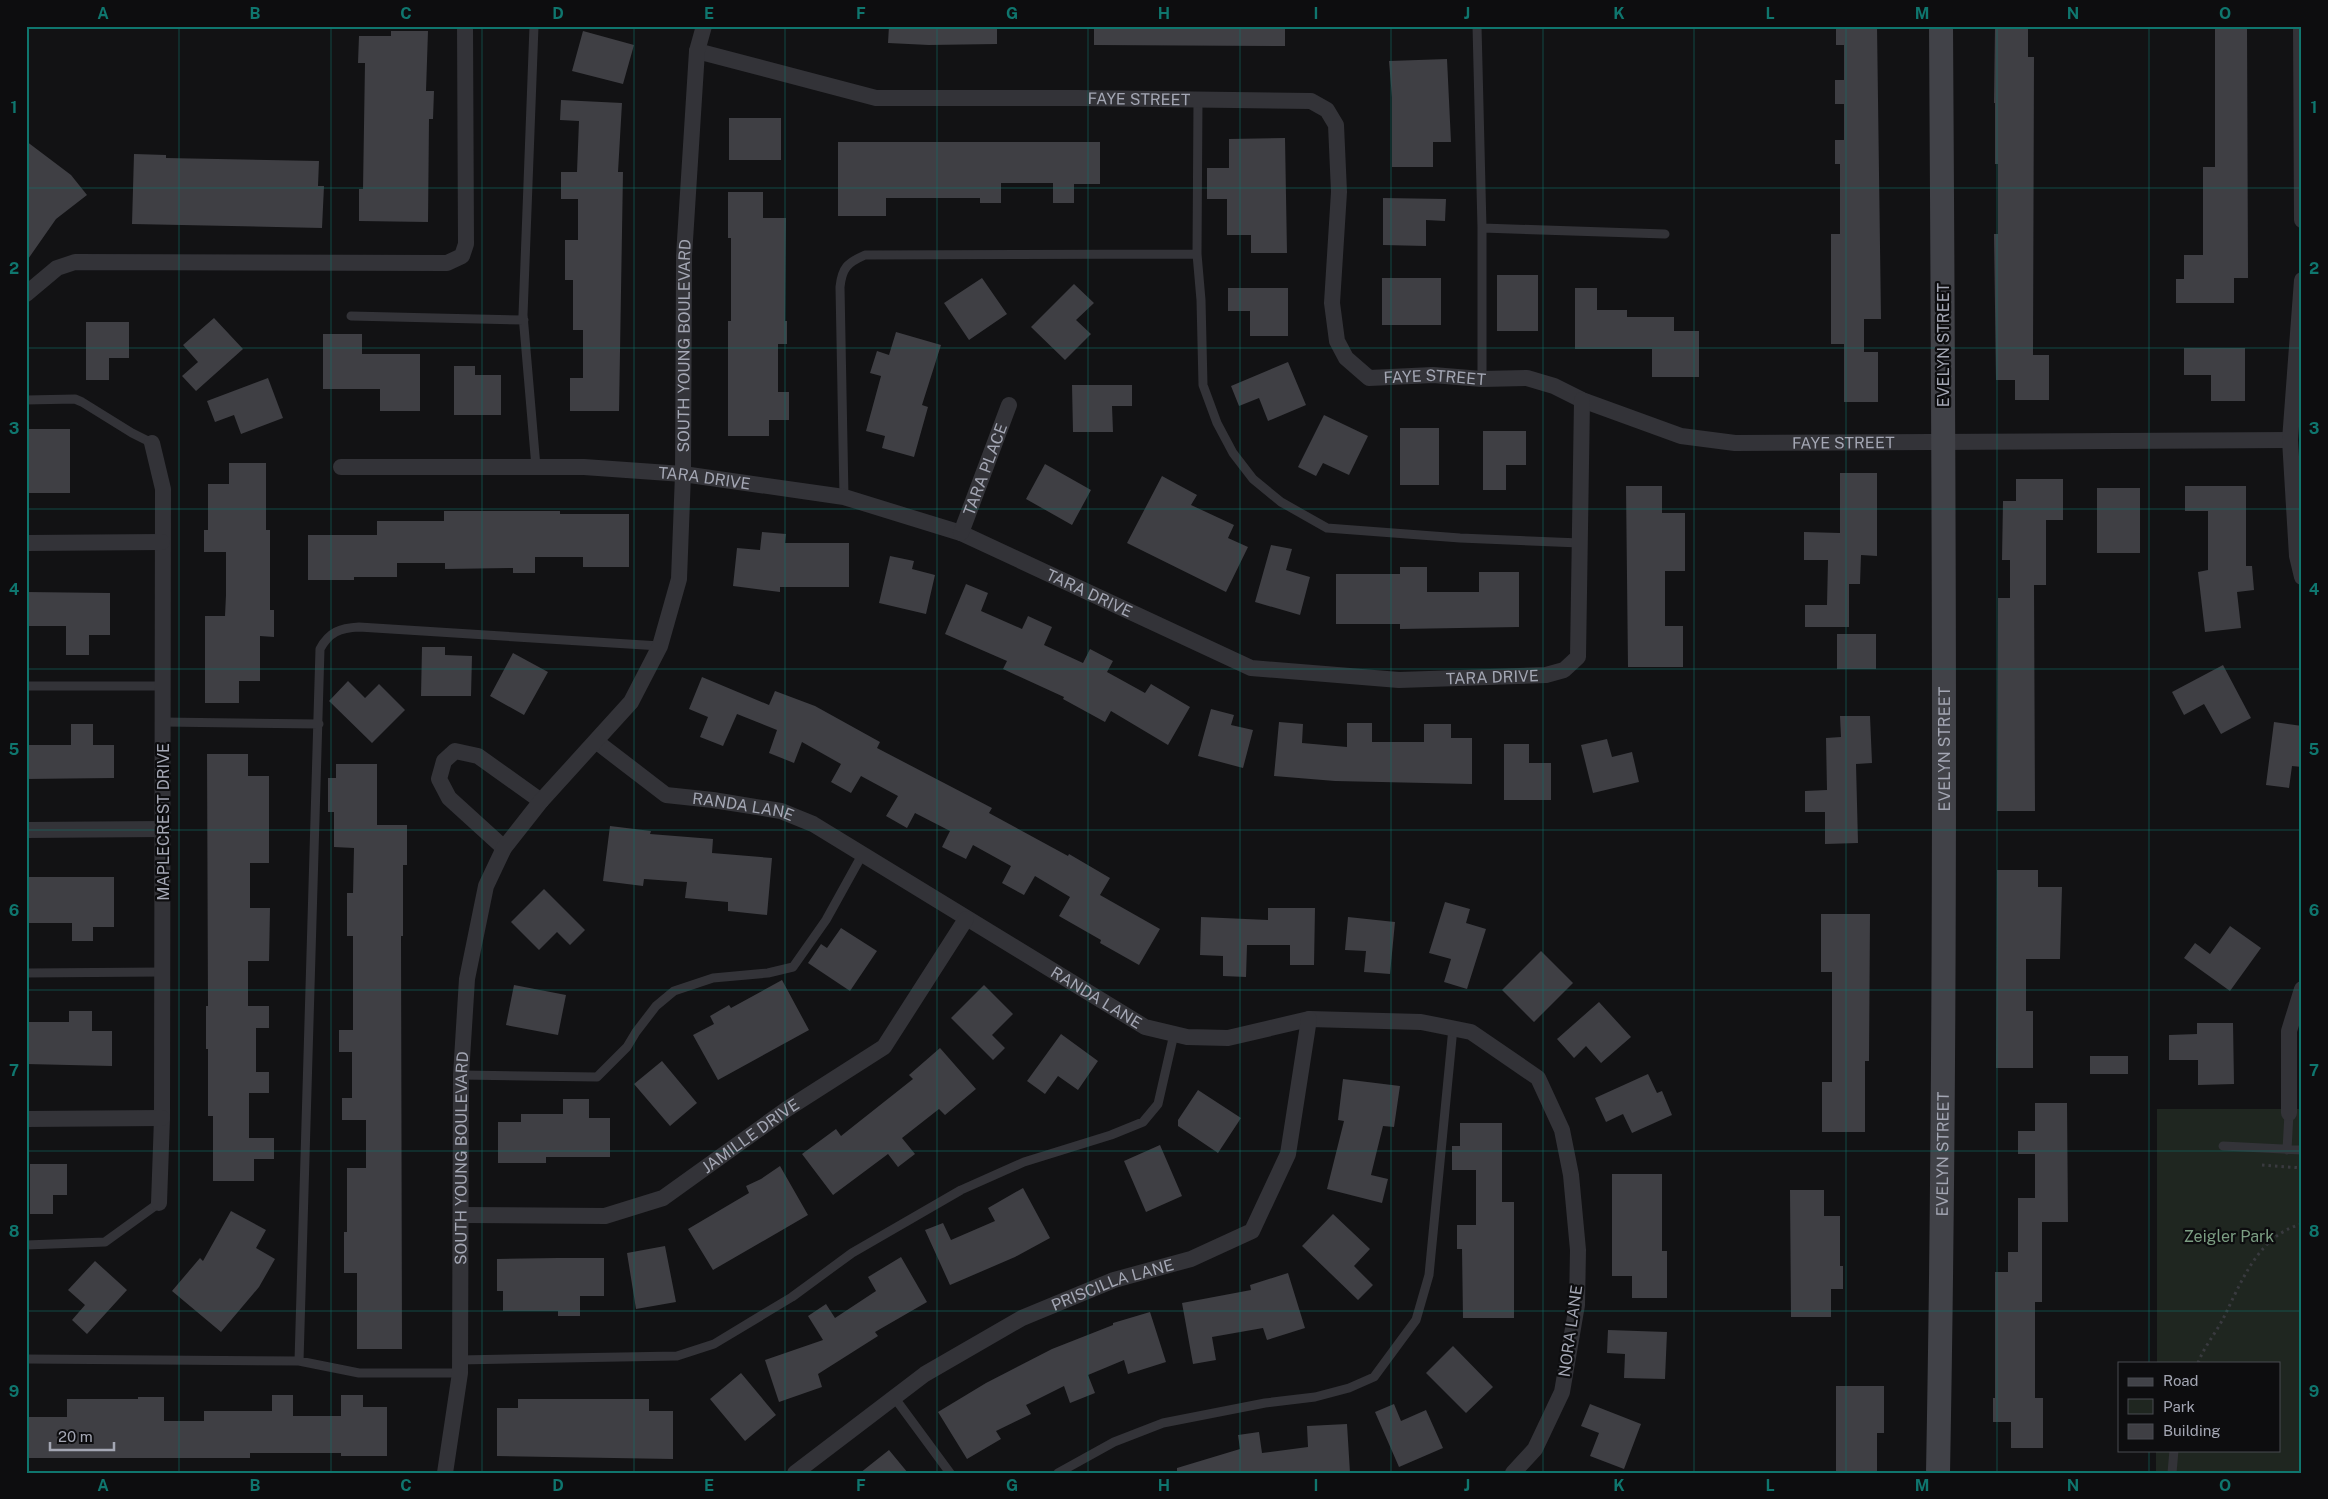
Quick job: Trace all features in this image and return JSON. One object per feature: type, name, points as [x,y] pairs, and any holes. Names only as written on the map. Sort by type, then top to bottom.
[{"type":"street","points":[[26,294],[57,268],[75,262],[447,263],[462,256],[466,244],[465,26]]},
{"type":"street","name":"SOUTH YOUNG BOULEVARD","points":[[445,1473],[460,1366],[461,1075],[466,979],[486,886],[504,848],[541,801],[597,742],[631,702],[660,646],[679,579],[683,474],[684,256],[698,52],[704,26]]},
{"type":"street","name":"EVELYN STREET","points":[[1938,1473],[1942,1251],[1944,442],[1941,26]]},
{"type":"street","points":[[2301,26],[2302,220]]},
{"type":"street","name":"FAYE STREET","points":[[698,52],[876,98],[1311,101],[1327,110],[1336,125],[1339,192],[1332,303],[1337,341],[1346,358],[1369,378],[1433,376],[1482,379],[1527,378],[1554,386],[1582,400],[1681,436],[1735,443],[2290,440]]},
{"type":"street","points":[[2302,280],[2296,419],[2290,440],[2297,556],[2302,577]]},
{"type":"street","name":"TARA DRIVE","points":[[341,467],[584,467],[683,474],[844,497],[961,533],[1251,668],[1399,680],[1546,675],[1564,670],[1578,657],[1582,400]]},
{"type":"street","name":"TARA PLACE","points":[[961,533],[1008,405]]},
{"type":"street","name":"MAPLECREST DRIVE","points":[[152,443],[163,489],[163,972],[162,1118],[159,1203]]},
{"type":"street","points":[[26,543],[162,542]]},
{"type":"street","name":"RANDA LANE","points":[[597,742],[666,795],[713,800],[781,811],[813,824],[1145,1027],[1187,1037],[1228,1038],[1309,1018],[1421,1022],[1471,1032],[1538,1078],[1562,1130],[1571,1175]]},
{"type":"street","points":[[504,848],[449,798],[439,779],[444,761],[455,751],[478,756],[541,801]]},
{"type":"street","points":[[26,830],[163,829]]},
{"type":"street","name":"JAMILLE DRIVE","points":[[462,1215],[605,1216],[663,1198],[787,1109],[884,1048],[966,919]]},
{"type":"street","points":[[2289,1113],[2289,1030],[2302,989]]},
{"type":"street","name":"PRISCILLA LANE","points":[[795,1473],[925,1374],[1022,1318],[1114,1280],[1191,1259],[1252,1231],[1288,1154],[1309,1018]]},
{"type":"street","points":[[26,1119],[162,1118]]},
{"type":"street","name":"NORA LANE","points":[[1513,1473],[1535,1448],[1562,1392],[1577,1305],[1578,1250],[1571,1175]]},
{"type":"lane","points":[[534,26],[524,320],[536,467]]},
{"type":"lane","points":[[1477,26],[1482,228],[1482,379]]},
{"type":"lane","points":[[1198,100],[1197,254],[1201,300],[1203,385],[1217,423],[1233,453],[1253,479],[1281,502],[1327,528],[1460,538],[1580,543]]},
{"type":"lane","points":[[1482,228],[1665,234]]},
{"type":"lane","points":[[844,497],[840,288],[841,277],[848,263],[865,255],[1197,254]]},
{"type":"lane","points":[[351,316],[524,320]]},
{"type":"lane","points":[[26,400],[75,400],[82,402],[152,443]]},
{"type":"lane","points":[[299,1361],[320,649],[326,638],[344,628],[358,627],[660,646]]},
{"type":"lane","points":[[26,686],[163,686]]},
{"type":"lane","points":[[163,722],[319,724]]},
{"type":"lane","points":[[461,1075],[597,1077],[628,1047],[636,1032],[656,1006],[674,991],[713,978],[768,973],[794,967],[826,920],[862,854]]},
{"type":"lane","points":[[26,973],[163,972]]},
{"type":"lane","points":[[1058,1473],[1114,1442],[1163,1423],[1265,1403],[1315,1397],[1349,1388],[1374,1377],[1416,1320],[1429,1275],[1453,1028]]},
{"type":"lane","points":[[26,1359],[299,1361],[359,1372],[677,1356],[714,1344],[792,1297],[852,1254],[961,1190],[1024,1162],[1111,1135],[1143,1122],[1158,1104],[1174,1034]]},
{"type":"lane","points":[[2287,1150],[2289,1113]]},
{"type":"lane","points":[[2223,1146],[2302,1150]]},
{"type":"lane","points":[[26,1245],[105,1242],[159,1203]]},
{"type":"lane","points":[[894,1397],[950,1473]]},
{"type":"lane","points":[[2172,1473],[2174,1452]]},
{"type":"path","points":[[2199,1362],[2238,1287],[2266,1244],[2281,1232],[2302,1224]]},
{"type":"green space","name":"Zeigler Park","points":[[2157,1109],[2302,1109],[2302,1473],[2156,1473],[2156,1452],[2280,1452],[2280,1362],[2157,1362]]},
{"type":"building","points":[[889,26],[997,26],[997,44],[929,45],[888,43]]},
{"type":"building","points":[[1094,26],[1285,26],[1285,46],[1094,45]]},
{"type":"building","points":[[1836,26],[1877,26],[1881,319],[1864,319],[1864,352],[1878,352],[1878,402],[1844,402],[1844,344],[1831,344],[1831,234],[1840,234],[1840,164],[1835,164],[1835,140],[1844,140],[1844,104],[1835,104],[1835,80],[1844,80],[1844,45],[1836,45]]},
{"type":"building","points":[[1995,26],[2028,26],[2028,57],[2034,57],[2033,355],[2049,355],[2049,400],[2015,400],[2015,380],[1996,380],[1994,234],[1998,234],[1998,164],[1995,164]]},
{"type":"building","points":[[2215,26],[2247,26],[2248,278],[2234,278],[2234,303],[2176,303],[2176,279],[2184,279],[2184,255],[2203,255],[2203,167],[2215,167]]},
{"type":"building","points":[[391,31],[428,31],[426,91],[434,91],[433,119],[429,119],[428,222],[359,221],[359,189],[363,189],[365,63],[358,63],[359,36],[391,36]]},
{"type":"building","points":[[583,31],[634,45],[623,84],[572,71]]},
{"type":"building","points":[[1447,59],[1451,142],[1433,142],[1433,167],[1392,167],[1392,98],[1389,61]]},
{"type":"building","points":[[561,100],[622,103],[618,172],[623,172],[619,411],[570,411],[570,378],[583,378],[583,330],[573,330],[573,280],[565,280],[565,240],[578,240],[578,199],[561,199],[561,172],[577,172],[579,121],[560,120]]},
{"type":"building","points":[[729,118],[781,118],[781,160],[729,160]]},
{"type":"building","points":[[1285,138],[1287,253],[1251,253],[1251,235],[1227,235],[1227,199],[1207,199],[1207,168],[1229,168],[1229,139]]},
{"type":"building","points":[[26,141],[71,175],[87,195],[56,219],[26,262]]},
{"type":"building","points":[[838,142],[1100,142],[1100,184],[1074,184],[1074,203],[1053,203],[1053,183],[1001,183],[1001,203],[980,203],[980,198],[886,198],[886,216],[838,216]]},
{"type":"building","points":[[134,154],[166,155],[166,158],[319,161],[318,186],[324,186],[322,228],[132,224]]},
{"type":"building","points":[[728,192],[763,192],[763,218],[786,218],[785,321],[787,321],[787,344],[778,344],[778,392],[789,392],[789,420],[769,420],[769,436],[728,436],[728,321],[731,321],[731,238],[728,238]]},
{"type":"building","points":[[1383,198],[1446,199],[1445,221],[1426,220],[1426,246],[1383,245]]},
{"type":"building","points":[[1497,275],[1538,275],[1538,331],[1497,331]]},
{"type":"building","points":[[982,278],[1007,314],[969,340],[944,303]]},
{"type":"building","points":[[1382,278],[1441,278],[1441,325],[1382,325]]},
{"type":"building","points":[[1074,284],[1094,303],[1076,320],[1091,334],[1065,360],[1031,327]]},
{"type":"building","points":[[1228,288],[1288,288],[1288,336],[1250,336],[1250,311],[1228,311]]},
{"type":"building","points":[[1575,288],[1597,288],[1597,310],[1627,310],[1627,317],[1674,317],[1674,331],[1699,331],[1699,377],[1652,377],[1652,349],[1575,349]]},
{"type":"building","points":[[214,318],[243,349],[196,391],[182,376],[198,362],[183,345]]},
{"type":"building","points":[[86,322],[129,322],[129,358],[109,358],[109,380],[86,380]]},
{"type":"building","points":[[896,332],[941,345],[922,405],[928,407],[914,457],[882,448],[885,436],[866,431],[881,376],[870,373],[877,351],[889,355]]},
{"type":"building","points":[[323,334],[362,334],[362,354],[420,354],[420,411],[380,411],[380,389],[323,389]]},
{"type":"building","points":[[2184,348],[2245,348],[2245,401],[2211,401],[2211,375],[2184,375]]},
{"type":"building","points":[[1288,362],[1306,405],[1268,421],[1259,398],[1239,406],[1231,386]]},
{"type":"building","points":[[454,366],[475,366],[475,375],[501,375],[501,415],[454,415]]},
{"type":"building","points":[[268,378],[283,418],[241,434],[234,415],[215,422],[207,401]]},
{"type":"building","points":[[1072,385],[1132,385],[1132,406],[1112,406],[1113,432],[1073,432]]},
{"type":"building","points":[[1324,415],[1368,436],[1349,475],[1323,463],[1316,476],[1298,467]]},
{"type":"building","points":[[1400,428],[1439,428],[1439,485],[1400,485]]},
{"type":"building","points":[[29,429],[70,429],[70,493],[29,493]]},
{"type":"building","points":[[1483,431],[1526,431],[1526,465],[1506,465],[1506,490],[1483,490]]},
{"type":"building","points":[[229,463],[266,463],[266,530],[270,530],[270,610],[274,610],[274,637],[260,636],[260,681],[239,681],[239,703],[205,703],[205,616],[225,616],[226,595],[226,552],[204,552],[204,530],[208,530],[208,484],[229,484]]},
{"type":"building","points":[[1045,464],[1091,490],[1072,525],[1026,499]]},
{"type":"building","points":[[1840,473],[1877,473],[1877,556],[1861,555],[1860,584],[1849,584],[1849,627],[1805,627],[1805,605],[1827,605],[1828,560],[1804,560],[1804,532],[1840,533]]},
{"type":"building","points":[[1162,476],[1197,495],[1191,505],[1234,525],[1228,538],[1248,547],[1226,592],[1127,543]]},
{"type":"building","points":[[2016,479],[2063,479],[2063,520],[2046,520],[2046,585],[2034,585],[2035,811],[1997,811],[1998,598],[2010,598],[2010,560],[2002,560],[2003,501],[2016,501]]},
{"type":"building","points":[[1626,486],[1662,486],[1662,513],[1685,513],[1685,571],[1665,571],[1665,626],[1683,626],[1683,667],[1628,667]]},
{"type":"building","points":[[2185,486],[2246,486],[2246,566],[2252,566],[2254,590],[2237,592],[2241,628],[2205,632],[2198,572],[2208,570],[2208,511],[2185,511]]},
{"type":"building","points":[[2097,488],[2140,488],[2140,553],[2097,553]]},
{"type":"building","points":[[444,511],[560,511],[560,514],[629,514],[629,567],[583,567],[583,557],[535,557],[535,573],[513,573],[513,568],[445,569],[445,563],[397,563],[397,577],[354,577],[354,580],[308,580],[308,535],[377,535],[377,521],[444,521]]},
{"type":"building","points":[[762,532],[786,534],[785,543],[849,543],[849,587],[780,587],[780,592],[733,586],[737,548],[760,550]]},
{"type":"building","points":[[1271,545],[1292,549],[1286,570],[1310,577],[1300,615],[1255,602]]},
{"type":"building","points":[[890,556],[914,561],[912,569],[935,575],[926,614],[879,603]]},
{"type":"building","points":[[1400,567],[1427,567],[1427,592],[1479,592],[1479,572],[1519,572],[1519,627],[1400,629],[1400,624],[1336,624],[1336,574],[1400,574]]},
{"type":"building","points":[[966,584],[988,593],[981,611],[1022,629],[1028,616],[1052,627],[1044,645],[1083,663],[1090,649],[1113,661],[1107,672],[1145,693],[1151,684],[1190,707],[1168,745],[1111,711],[1105,722],[1063,699],[1064,697],[1003,669],[1007,661],[945,634]]},
{"type":"building","points":[[26,592],[110,593],[110,635],[89,635],[89,655],[66,655],[66,626],[26,626]]},
{"type":"building","points":[[1837,634],[1876,634],[1876,669],[1837,669]]},
{"type":"building","points":[[422,647],[445,647],[445,655],[472,656],[471,696],[421,696]]},
{"type":"building","points":[[513,653],[548,672],[524,715],[490,696]]},
{"type":"building","points":[[2223,665],[2251,718],[2221,734],[2204,704],[2184,715],[2172,692]]},
{"type":"building","points":[[702,677],[769,705],[775,691],[815,706],[880,742],[877,748],[992,808],[989,813],[1068,856],[1069,854],[1110,878],[1100,895],[1160,929],[1139,965],[1100,943],[1101,940],[1059,916],[1070,897],[1035,876],[1024,895],[1002,883],[1011,866],[973,845],[966,859],[942,847],[950,831],[915,813],[907,828],[886,816],[898,796],[861,776],[851,793],[831,782],[841,764],[802,742],[794,763],[769,753],[777,730],[737,714],[723,746],[700,737],[708,717],[689,709]]},
{"type":"building","points":[[348,681],[365,698],[379,684],[405,710],[372,743],[329,701]]},
{"type":"building","points":[[1211,709],[1234,715],[1231,725],[1253,730],[1243,768],[1198,756]]},
{"type":"building","points":[[1840,716],[1870,716],[1872,763],[1856,764],[1858,843],[1825,844],[1825,812],[1805,812],[1805,791],[1827,790],[1826,738],[1841,737]]},
{"type":"building","points":[[1279,722],[1303,724],[1302,743],[1347,747],[1347,723],[1372,723],[1372,742],[1424,742],[1424,724],[1451,724],[1451,738],[1472,738],[1472,784],[1335,781],[1274,776]]},
{"type":"building","points":[[2274,722],[2302,726],[2302,767],[2292,766],[2289,788],[2266,785]]},
{"type":"building","points":[[71,724],[93,724],[93,745],[114,745],[114,778],[26,779],[26,745],[71,745]]},
{"type":"building","points":[[1607,739],[1612,757],[1632,752],[1639,782],[1593,793],[1581,745]]},
{"type":"building","points":[[1504,744],[1529,744],[1529,763],[1551,763],[1551,800],[1504,800]]},
{"type":"building","points":[[207,754],[248,754],[248,776],[269,776],[269,863],[250,863],[250,908],[270,908],[269,961],[248,961],[248,1006],[269,1006],[269,1028],[256,1028],[256,1072],[269,1072],[269,1093],[249,1093],[249,1138],[274,1138],[274,1159],[254,1159],[254,1181],[213,1181],[213,1116],[208,1116],[208,1049],[206,1049],[206,1006],[208,1006]]},
{"type":"building","points":[[336,764],[377,764],[377,825],[407,825],[407,865],[403,865],[403,936],[401,936],[402,1349],[357,1349],[357,1273],[344,1273],[344,1232],[347,1232],[347,1168],[366,1168],[366,1120],[342,1120],[342,1098],[352,1098],[352,1052],[339,1052],[339,1030],[353,1030],[353,936],[347,936],[347,893],[353,893],[354,848],[334,847],[334,812],[328,812],[328,778],[336,778]]},
{"type":"building","points":[[610,826],[651,831],[650,834],[713,839],[712,853],[772,858],[767,915],[728,911],[728,902],[685,898],[687,882],[644,879],[643,886],[603,881]]},
{"type":"building","points":[[1997,870],[2038,870],[2038,887],[2062,887],[2060,959],[2026,959],[2026,1011],[2033,1011],[2033,1068],[1996,1068]]},
{"type":"building","points":[[26,877],[114,877],[114,927],[93,927],[93,941],[72,941],[72,923],[26,923]]},
{"type":"building","points":[[544,889],[585,930],[570,945],[557,932],[539,950],[511,922]]},
{"type":"building","points":[[1445,902],[1470,909],[1466,923],[1486,929],[1467,989],[1444,982],[1451,959],[1429,953]]},
{"type":"building","points":[[1268,908],[1315,908],[1314,965],[1290,965],[1290,945],[1247,945],[1246,977],[1223,976],[1223,956],[1200,955],[1201,917],[1268,920]]},
{"type":"building","points":[[1821,914],[1870,914],[1869,1061],[1865,1061],[1865,1132],[1822,1132],[1822,1082],[1832,1082],[1832,972],[1821,972]]},
{"type":"building","points":[[1348,917],[1395,922],[1390,974],[1364,972],[1366,951],[1345,950]]},
{"type":"building","points":[[2230,926],[2261,948],[2230,991],[2184,958],[2195,943],[2210,954]]},
{"type":"building","points":[[841,928],[877,951],[850,991],[808,963],[821,944],[827,948]]},
{"type":"building","points":[[1541,951],[1573,983],[1534,1022],[1502,990]]},
{"type":"building","points":[[782,980],[809,1030],[718,1080],[693,1035],[714,1024],[710,1016],[729,1005],[731,1008]]},
{"type":"building","points":[[514,985],[566,995],[558,1035],[506,1025]]},
{"type":"building","points":[[984,985],[1013,1014],[992,1035],[1005,1048],[993,1060],[951,1018]]},
{"type":"building","points":[[1599,1002],[1631,1037],[1601,1063],[1586,1046],[1574,1058],[1557,1039]]},
{"type":"building","points":[[69,1011],[92,1011],[92,1031],[112,1031],[112,1066],[26,1064],[26,1022],[69,1022]]},
{"type":"building","points":[[2197,1023],[2233,1023],[2234,1084],[2198,1085],[2198,1060],[2169,1060],[2169,1035],[2197,1034]]},
{"type":"building","points":[[1061,1034],[1098,1061],[1078,1090],[1058,1076],[1045,1094],[1027,1081]]},
{"type":"building","points":[[940,1048],[976,1089],[945,1115],[939,1109],[902,1138],[915,1154],[898,1167],[888,1154],[833,1195],[802,1154],[836,1129],[841,1136],[913,1079],[909,1075]]},
{"type":"building","points":[[2090,1056],[2128,1056],[2128,1074],[2090,1074]]},
{"type":"building","points":[[662,1061],[697,1103],[670,1126],[634,1084]]},
{"type":"building","points":[[1648,1074],[1657,1093],[1662,1091],[1672,1115],[1632,1133],[1623,1114],[1606,1122],[1595,1098]]},
{"type":"building","points":[[1343,1079],[1400,1086],[1394,1127],[1383,1126],[1371,1175],[1388,1179],[1382,1203],[1327,1189],[1344,1121],[1338,1120]]},
{"type":"building","points":[[1198,1090],[1241,1118],[1218,1153],[1178,1126],[1178,1120]]},
{"type":"building","points":[[563,1099],[589,1099],[589,1118],[610,1118],[610,1157],[546,1157],[546,1163],[498,1163],[498,1122],[521,1122],[521,1114],[563,1114]]},
{"type":"building","points":[[2035,1103],[2067,1103],[2068,1222],[2042,1222],[2042,1302],[2035,1302],[2035,1398],[2043,1398],[2043,1448],[2011,1448],[2011,1422],[1993,1422],[1993,1398],[1995,1398],[1995,1272],[2008,1272],[2008,1252],[2018,1252],[2018,1198],[2035,1198],[2035,1154],[2018,1154],[2018,1131],[2035,1131]]},
{"type":"building","points":[[1460,1123],[1502,1123],[1502,1202],[1514,1202],[1514,1318],[1463,1318],[1462,1249],[1457,1249],[1457,1225],[1476,1225],[1476,1170],[1452,1170],[1452,1146],[1460,1146]]},
{"type":"building","points":[[1160,1145],[1182,1196],[1146,1212],[1124,1161]]},
{"type":"building","points":[[30,1164],[67,1164],[67,1195],[53,1195],[53,1214],[30,1214]]},
{"type":"building","points":[[780,1166],[808,1215],[713,1270],[688,1229],[749,1193],[746,1186],[761,1179]]},
{"type":"building","points":[[1612,1174],[1662,1174],[1662,1251],[1667,1251],[1667,1298],[1632,1298],[1632,1276],[1612,1276]]},
{"type":"building","points":[[1023,1188],[1050,1238],[1015,1257],[950,1285],[925,1230],[943,1223],[951,1240],[995,1221],[988,1208]]},
{"type":"building","points":[[1790,1190],[1824,1190],[1824,1216],[1840,1216],[1840,1266],[1843,1266],[1843,1289],[1831,1289],[1831,1317],[1791,1317]]},
{"type":"building","points":[[231,1211],[266,1230],[256,1248],[275,1259],[259,1287],[221,1332],[172,1291],[200,1258],[203,1261]]},
{"type":"building","points":[[1333,1214],[1370,1249],[1354,1266],[1373,1285],[1358,1300],[1302,1246]]},
{"type":"building","points":[[665,1246],[676,1302],[636,1309],[627,1253]]},
{"type":"building","points":[[901,1257],[927,1302],[875,1332],[878,1336],[818,1374],[822,1387],[779,1402],[765,1360],[823,1340],[808,1316],[826,1304],[835,1318],[876,1291],[868,1277]]},
{"type":"building","points":[[604,1258],[604,1296],[580,1296],[580,1316],[558,1316],[558,1311],[503,1311],[503,1291],[497,1291],[497,1259]]},
{"type":"building","points":[[95,1261],[127,1290],[87,1334],[72,1320],[85,1305],[68,1290]]},
{"type":"building","points":[[1288,1273],[1305,1328],[1267,1340],[1263,1328],[1212,1337],[1216,1360],[1193,1364],[1182,1303],[1251,1290],[1250,1285]]},
{"type":"building","points":[[1150,1312],[1166,1362],[1128,1374],[1124,1360],[1088,1375],[1095,1393],[1070,1403],[1064,1386],[1026,1405],[1031,1414],[996,1431],[1001,1439],[967,1459],[938,1412],[986,1383],[1052,1349],[1113,1325],[1113,1323]]},
{"type":"building","points":[[1608,1330],[1667,1332],[1665,1379],[1624,1378],[1625,1354],[1607,1353]]},
{"type":"building","points":[[1453,1346],[1493,1387],[1466,1413],[1426,1373]]},
{"type":"building","points":[[741,1373],[776,1415],[745,1441],[710,1399]]},
{"type":"building","points":[[1836,1386],[1884,1386],[1884,1433],[1877,1433],[1877,1473],[1836,1473]]},
{"type":"building","points":[[272,1395],[293,1395],[293,1416],[341,1416],[341,1395],[363,1395],[363,1407],[387,1407],[387,1456],[341,1456],[341,1453],[250,1453],[250,1458],[26,1458],[26,1417],[67,1417],[67,1399],[164,1397],[164,1421],[204,1421],[204,1411],[272,1411]]},
{"type":"building","points":[[518,1399],[649,1399],[649,1411],[673,1411],[673,1459],[497,1456],[497,1408],[518,1408]]},
{"type":"building","points":[[1394,1404],[1401,1421],[1426,1410],[1443,1448],[1399,1467],[1375,1412]]},
{"type":"building","points":[[1590,1404],[1641,1424],[1624,1469],[1590,1456],[1599,1433],[1581,1426]]},
{"type":"building","points":[[1347,1424],[1350,1473],[1177,1473],[1177,1468],[1240,1449],[1238,1435],[1259,1432],[1262,1453],[1308,1447],[1307,1426]]},
{"type":"building","points":[[889,1450],[908,1473],[860,1473]]}]
